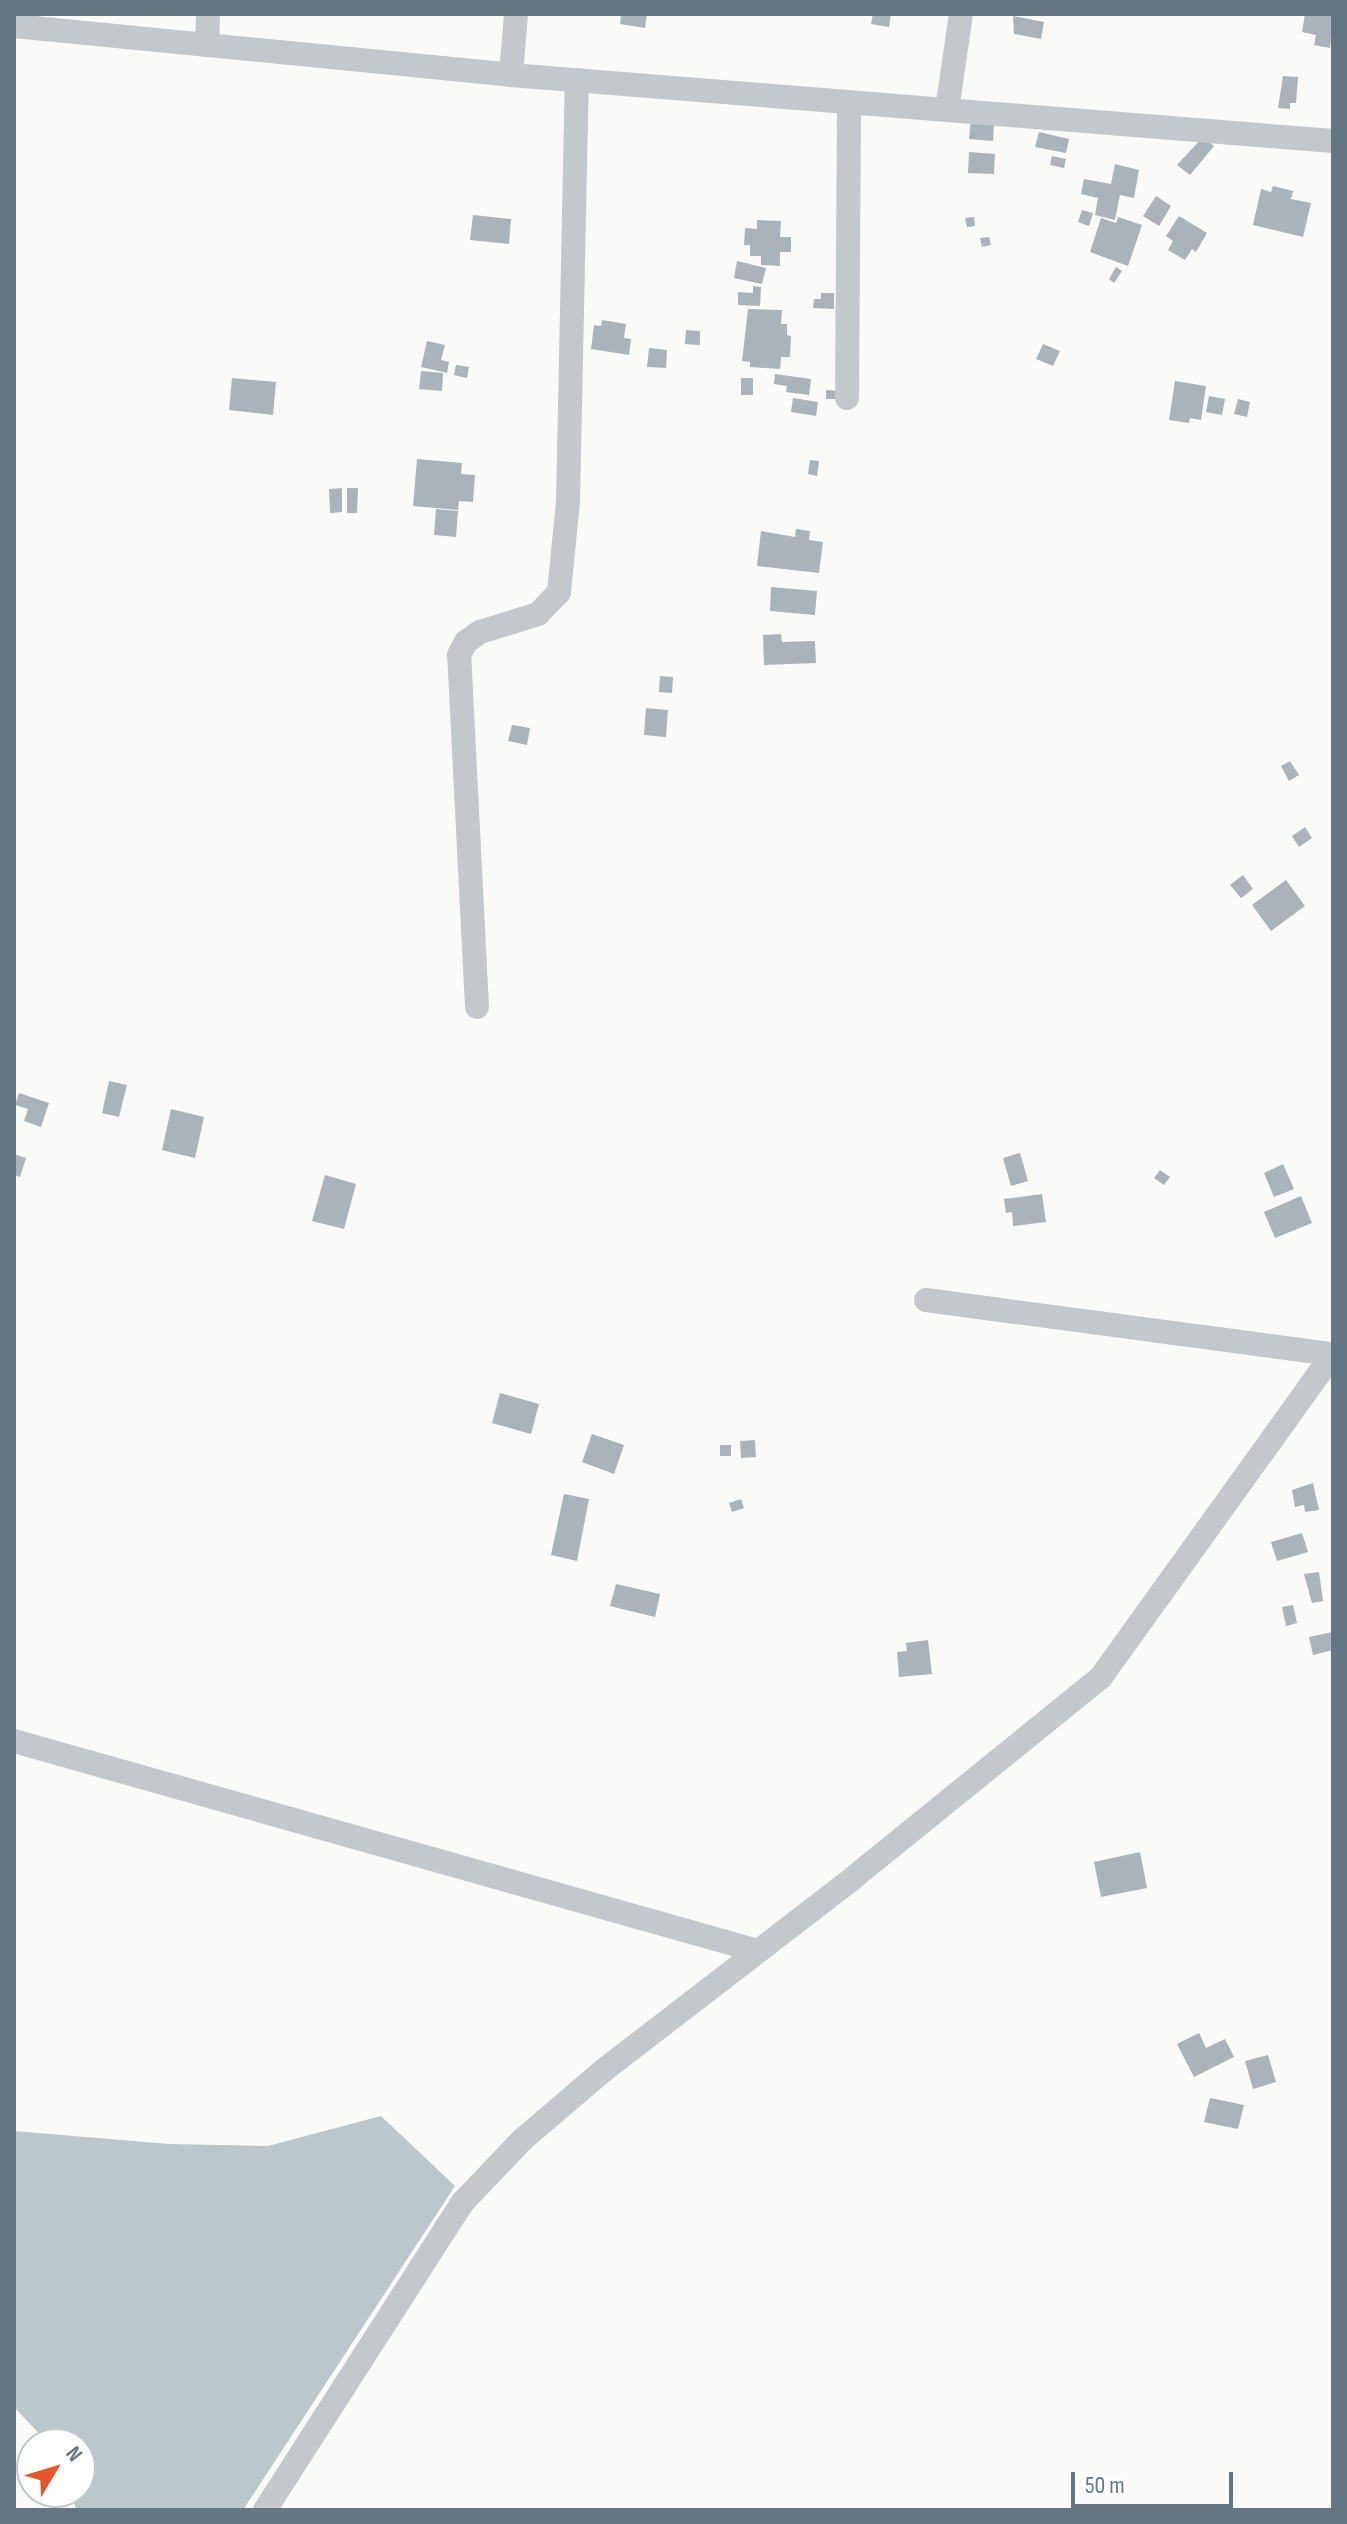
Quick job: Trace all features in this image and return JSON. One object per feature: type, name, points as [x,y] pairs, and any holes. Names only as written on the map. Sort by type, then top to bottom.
[{"type":"street","points":[[207,45],[208,14]]},
{"type":"street","points":[[511,75],[516,14]]},
{"type":"street","points":[[947,110],[961,14]]},
{"type":"street","points":[[16,22],[207,45],[511,75],[1333,141]]},
{"type":"street","points":[[477,1007],[459,655],[466,642],[480,632],[538,614],[559,592],[568,502],[577,80]]},
{"type":"street","points":[[847,398],[849,102]]},
{"type":"street","points":[[265,2510],[463,2202],[522,2140],[604,2070],[1101,1677],[1333,1354],[926,1300]]},
{"type":"street","points":[[14,1741],[758,1951]]},
{"type":"shaded area","points":[[381,2116],[455,2186],[243,2510],[77,2510],[96,2508],[96,2428],[34,2428],[14,2407],[14,2131],[169,2144],[268,2146]]},
{"type":"building","points":[[621,14],[647,14],[645,28],[620,24]]},
{"type":"building","points":[[873,14],[891,14],[889,27],[871,24]]},
{"type":"building","points":[[1305,14],[1333,14],[1330,48],[1314,45],[1316,35],[1302,32]]},
{"type":"building","points":[[1013,16],[1044,22],[1041,39],[1014,34]]},
{"type":"building","points":[[1283,76],[1298,77],[1296,103],[1290,103],[1290,109],[1278,108]]},
{"type":"building","points":[[971,120],[994,122],[993,141],[969,139]]},
{"type":"building","points":[[1039,132],[1069,139],[1066,153],[1035,147]]},
{"type":"building","points":[[1203,137],[1214,146],[1190,175],[1177,165]]},
{"type":"building","points":[[969,152],[995,154],[994,174],[968,173]]},
{"type":"building","points":[[1052,156],[1066,159],[1064,168],[1050,165]]},
{"type":"building","points":[[1115,164],[1139,170],[1134,198],[1120,195],[1115,220],[1095,215],[1098,198],[1081,194],[1084,179],[1111,184]]},
{"type":"building","points":[[1273,186],[1293,191],[1291,199],[1311,203],[1303,237],[1253,225],[1261,189],[1271,192]]},
{"type":"building","points":[[1156,196],[1171,206],[1159,226],[1143,216]]},
{"type":"building","points":[[1082,210],[1093,213],[1089,226],[1078,222]]},
{"type":"building","points":[[473,215],[511,219],[509,244],[470,240]]},
{"type":"building","points":[[1179,216],[1207,233],[1196,252],[1192,249],[1185,260],[1168,250],[1173,241],[1166,236]]},
{"type":"building","points":[[974,217],[975,226],[967,227],[965,218]]},
{"type":"building","points":[[1118,217],[1142,225],[1128,266],[1090,252],[1101,218],[1116,223]]},
{"type":"building","points":[[757,220],[781,221],[780,237],[791,237],[791,252],[780,252],[780,266],[761,265],[761,256],[750,256],[750,245],[744,245],[745,228],[757,229]]},
{"type":"building","points":[[989,237],[991,245],[982,247],[980,238]]},
{"type":"building","points":[[737,261],[766,268],[762,284],[734,278]]},
{"type":"building","points":[[1116,267],[1122,271],[1114,283],[1109,279]]},
{"type":"building","points":[[753,286],[761,287],[760,306],[738,305],[738,292],[753,293]]},
{"type":"building","points":[[821,293],[834,293],[834,309],[813,308],[814,299],[821,299]]},
{"type":"building","points":[[748,309],[782,310],[781,324],[787,324],[787,335],[791,336],[790,357],[781,357],[780,369],[750,367],[750,362],[742,361]]},
{"type":"building","points":[[602,320],[626,324],[624,338],[631,339],[629,355],[591,349],[594,325],[601,326]]},
{"type":"building","points":[[686,330],[700,331],[700,345],[685,344]]},
{"type":"building","points":[[427,341],[445,345],[441,360],[449,362],[447,373],[421,367]]},
{"type":"building","points":[[1043,344],[1060,351],[1053,366],[1036,359]]},
{"type":"building","points":[[649,348],[667,350],[666,368],[647,367]]},
{"type":"building","points":[[456,365],[469,367],[467,378],[454,375]]},
{"type":"building","points":[[421,371],[443,373],[442,391],[419,389]]},
{"type":"building","points":[[775,374],[811,379],[809,395],[786,392],[787,386],[774,384]]},
{"type":"building","points":[[232,378],[276,382],[273,415],[229,410]]},
{"type":"building","points":[[741,378],[753,378],[753,395],[741,395]]},
{"type":"building","points":[[1175,381],[1206,386],[1201,420],[1190,418],[1189,423],[1169,420]]},
{"type":"building","points":[[826,390],[838,391],[837,399],[826,399]]},
{"type":"building","points":[[1209,396],[1225,399],[1222,415],[1206,412]]},
{"type":"building","points":[[793,398],[818,402],[816,416],[791,412]]},
{"type":"building","points":[[1238,399],[1250,402],[1247,417],[1234,414]]},
{"type":"building","points":[[417,459],[462,463],[461,474],[475,475],[473,502],[459,501],[458,510],[413,506]]},
{"type":"building","points":[[810,460],[819,461],[817,476],[808,474]]},
{"type":"building","points":[[342,488],[342,512],[330,513],[329,489]]},
{"type":"building","points":[[347,488],[358,488],[357,513],[347,513]]},
{"type":"building","points":[[436,509],[458,511],[456,537],[434,535]]},
{"type":"building","points":[[796,529],[810,531],[809,540],[823,542],[819,573],[757,566],[761,531],[795,537]]},
{"type":"building","points":[[771,587],[817,591],[815,615],[770,611]]},
{"type":"building","points":[[781,634],[782,642],[815,641],[816,663],[764,665],[763,635]]},
{"type":"building","points":[[660,676],[673,677],[672,693],[659,692]]},
{"type":"building","points":[[646,708],[668,710],[666,737],[644,735]]},
{"type":"building","points":[[512,725],[530,728],[527,745],[508,741]]},
{"type":"building","points":[[1290,761],[1299,775],[1289,781],[1281,766]]},
{"type":"building","points":[[1305,827],[1312,838],[1299,847],[1292,836]]},
{"type":"building","points":[[1243,875],[1253,889],[1241,898],[1230,885]]},
{"type":"building","points":[[1286,880],[1305,906],[1271,931],[1252,905]]},
{"type":"building","points":[[109,1081],[127,1085],[119,1117],[102,1113]]},
{"type":"building","points":[[19,1093],[49,1103],[41,1127],[24,1121],[28,1109],[15,1105]]},
{"type":"building","points":[[171,1109],[204,1117],[195,1158],[162,1150]]},
{"type":"building","points":[[1020,1153],[1028,1181],[1011,1186],[1003,1158]]},
{"type":"building","points":[[14,1154],[26,1158],[20,1177],[14,1175]]},
{"type":"building","points":[[1283,1164],[1294,1189],[1274,1197],[1264,1173]]},
{"type":"building","points":[[1160,1170],[1170,1177],[1164,1185],[1154,1178]]},
{"type":"building","points":[[325,1175],[356,1184],[344,1229],[312,1221]]},
{"type":"building","points":[[1042,1194],[1046,1222],[1013,1226],[1012,1212],[1006,1213],[1004,1199]]},
{"type":"building","points":[[1301,1196],[1312,1223],[1275,1238],[1264,1212]]},
{"type":"building","points":[[500,1393],[539,1404],[531,1434],[492,1423]]},
{"type":"building","points":[[592,1434],[624,1445],[614,1474],[582,1462]]},
{"type":"building","points":[[755,1440],[756,1457],[741,1458],[740,1441]]},
{"type":"building","points":[[720,1445],[731,1445],[731,1456],[720,1456]]},
{"type":"building","points":[[1313,1483],[1319,1510],[1305,1512],[1304,1505],[1295,1507],[1292,1490]]},
{"type":"building","points":[[564,1494],[589,1499],[577,1561],[551,1555]]},
{"type":"building","points":[[741,1499],[744,1508],[732,1512],[729,1503]]},
{"type":"building","points":[[1302,1533],[1308,1552],[1277,1561],[1271,1542]]},
{"type":"building","points":[[1319,1572],[1323,1601],[1312,1603],[1304,1574]]},
{"type":"building","points":[[616,1584],[660,1594],[655,1617],[610,1606]]},
{"type":"building","points":[[1293,1605],[1297,1623],[1286,1626],[1282,1607]]},
{"type":"building","points":[[1333,1632],[1333,1650],[1313,1655],[1309,1637]]},
{"type":"building","points":[[928,1640],[932,1674],[899,1677],[897,1652],[907,1651],[906,1643]]},
{"type":"building","points":[[1140,1852],[1147,1888],[1101,1897],[1094,1862]]},
{"type":"building","points":[[1199,2033],[1206,2048],[1225,2039],[1234,2057],[1194,2077],[1177,2044]]},
{"type":"building","points":[[1268,2055],[1276,2082],[1253,2089],[1245,2061]]},
{"type":"building","points":[[1210,2098],[1244,2105],[1238,2129],[1204,2122]]}]
